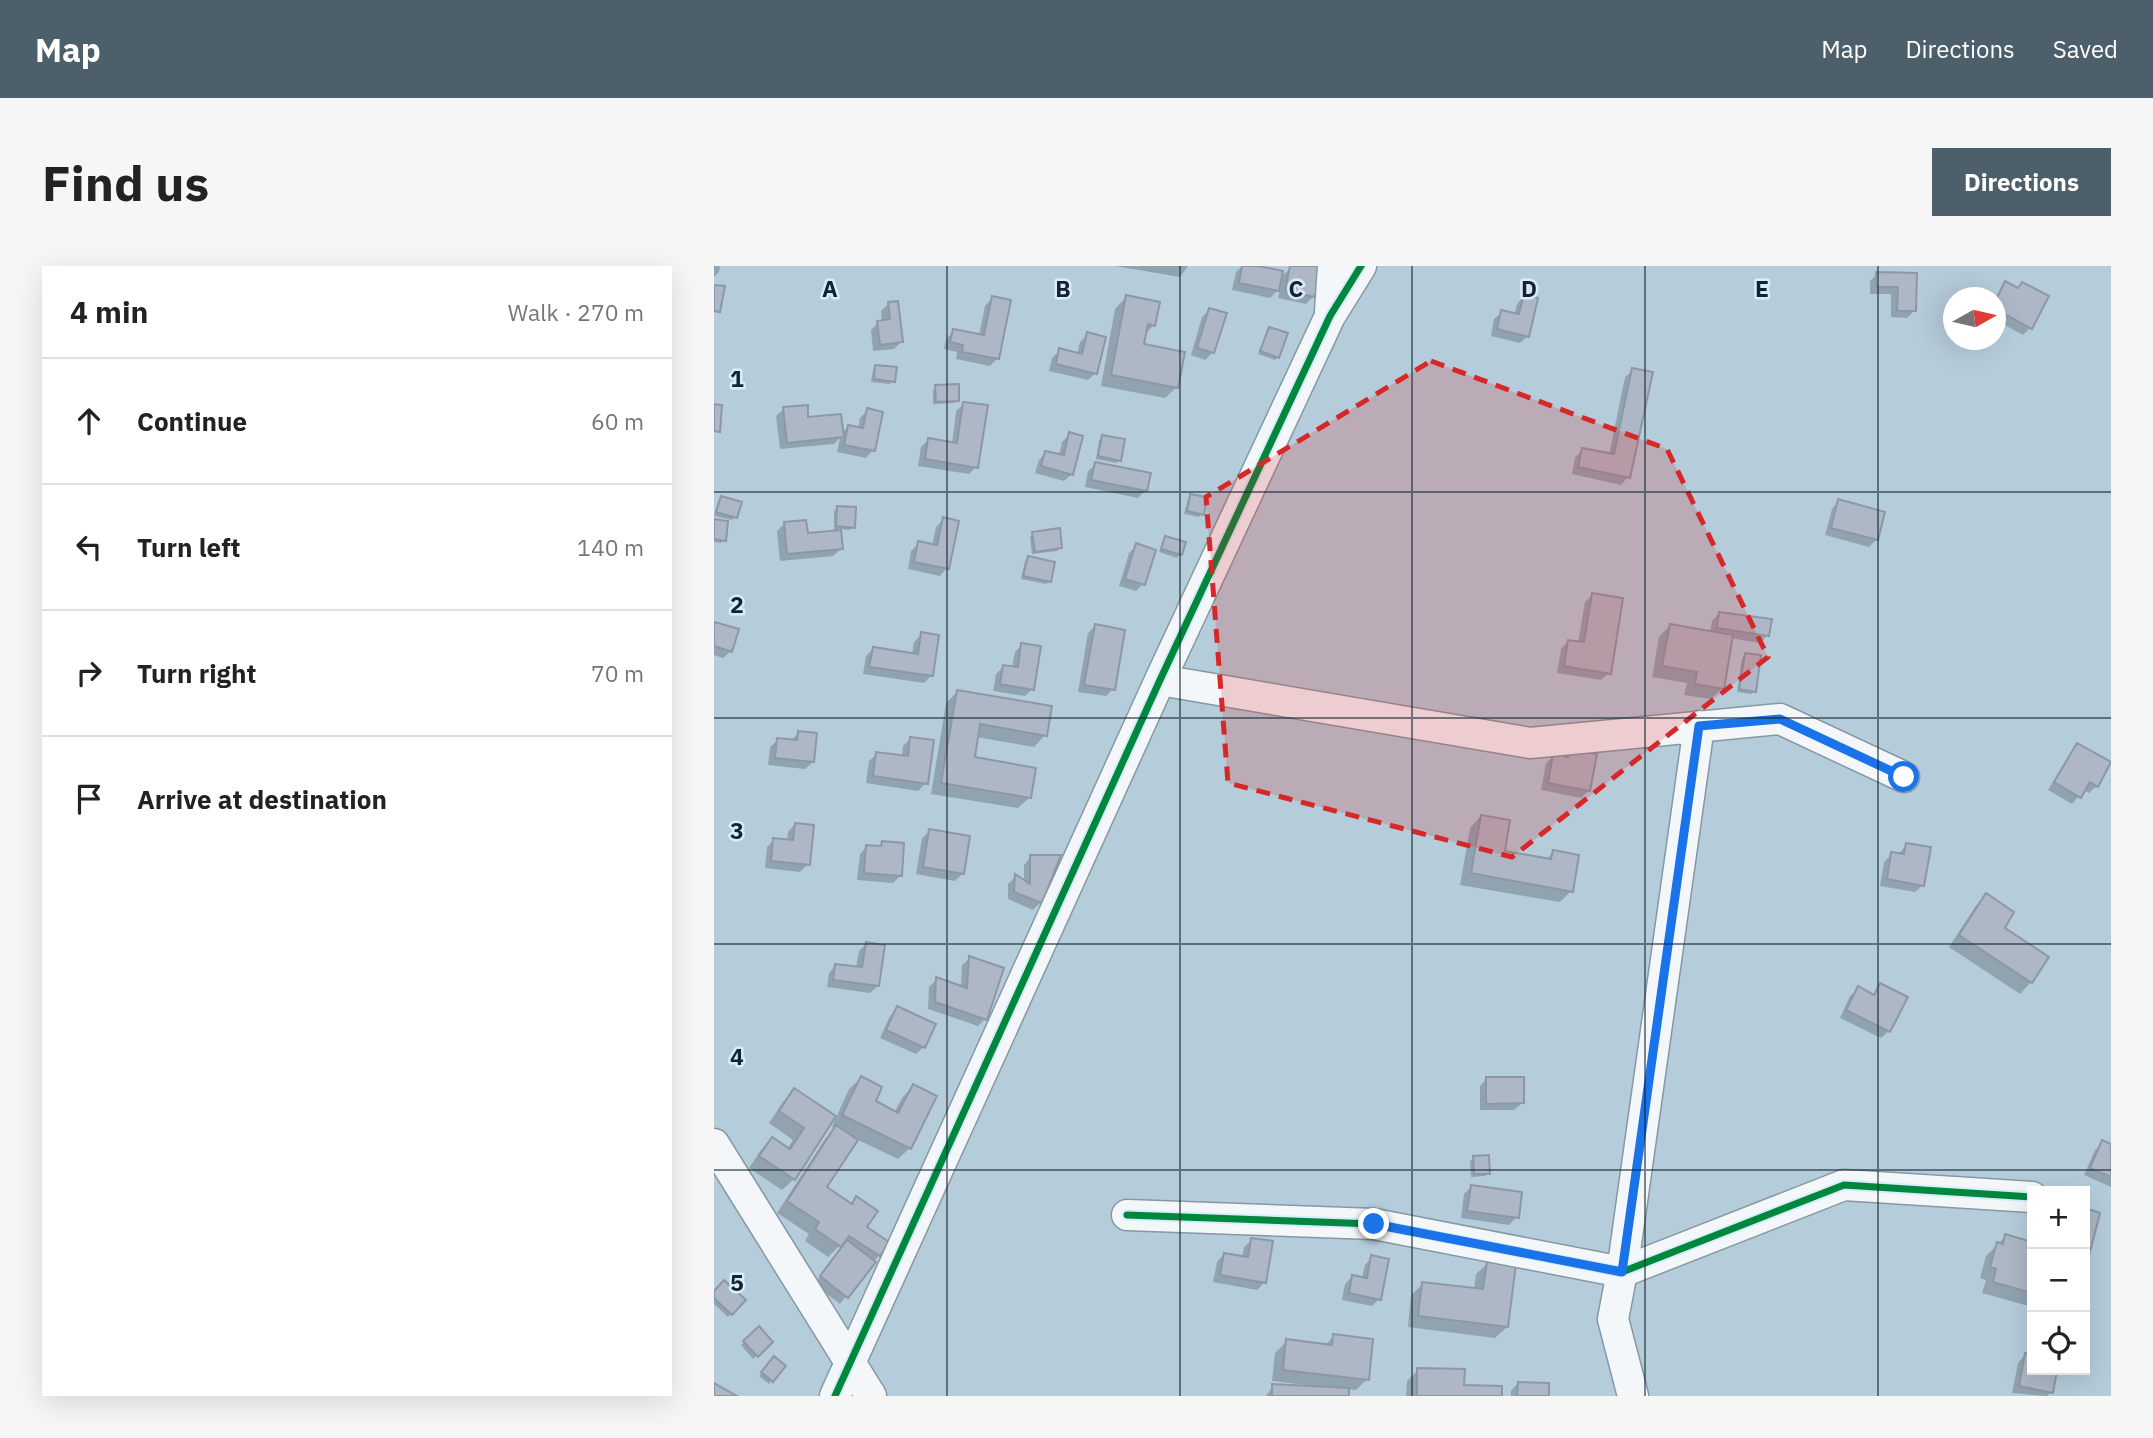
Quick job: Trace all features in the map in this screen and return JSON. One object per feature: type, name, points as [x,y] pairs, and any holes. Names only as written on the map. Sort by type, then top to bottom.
[{"type":"street","points":[[1329,316],[1333,266]]},
{"type":"street","points":[[835,1396],[1160,680],[1329,316],[1361,266]]},
{"type":"street","points":[[1160,680],[1530,743],[1780,719],[1904,777]]},
{"type":"street","points":[[1633,1396],[1613,1319],[1622,1272],[1699,726]]},
{"type":"street","points":[[714,1144],[871,1396]]},
{"type":"street","points":[[1127,1215],[1374,1224],[1622,1272],[1844,1185],[2027,1197]]},
{"type":"highlighted area","points":[[1431,361],[1667,449],[1768,657],[1512,857],[1228,783],[1206,497]]},
{"type":"building","points":[[1242,266],[1283,271],[1279,291],[1239,283]]},
{"type":"building","points":[[1290,266],[1322,266],[1315,297],[1285,291]]},
{"type":"building","points":[[1876,272],[1917,273],[1916,311],[1897,311],[1898,287],[1876,287]]},
{"type":"building","points":[[2005,281],[2018,288],[2022,282],[2049,296],[2032,329],[2006,315],[2006,287],[2002,287]]},
{"type":"building","points":[[714,285],[725,286],[720,312],[714,311]]},
{"type":"building","points":[[1524,294],[1538,298],[1529,337],[1497,329],[1501,310],[1519,314]]},
{"type":"building","points":[[1126,295],[1160,302],[1155,326],[1148,324],[1144,344],[1185,352],[1178,388],[1111,375]]},
{"type":"building","points":[[992,296],[1011,300],[999,359],[962,352],[963,345],[950,342],[953,329],[984,335]]},
{"type":"building","points":[[898,301],[903,342],[880,345],[877,321],[890,319],[888,302]]},
{"type":"building","points":[[1209,308],[1227,313],[1214,353],[1197,348]]},
{"type":"building","points":[[1269,327],[1288,333],[1279,358],[1260,351]]},
{"type":"building","points":[[1087,332],[1106,337],[1097,374],[1056,364],[1059,348],[1082,354]]},
{"type":"building","points":[[875,365],[897,367],[895,382],[874,379]]},
{"type":"building","points":[[1632,368],[1653,372],[1630,478],[1578,467],[1582,448],[1614,454]]},
{"type":"building","points":[[959,384],[959,401],[936,402],[935,385]]},
{"type":"building","points":[[963,402],[988,405],[978,468],[925,459],[928,438],[957,443]]},
{"type":"building","points":[[714,404],[722,405],[720,432],[714,431]]},
{"type":"building","points":[[808,405],[808,417],[841,414],[844,437],[787,443],[783,407]]},
{"type":"building","points":[[867,408],[883,412],[875,451],[844,445],[848,425],[863,428]]},
{"type":"building","points":[[1069,432],[1083,436],[1073,475],[1041,466],[1045,451],[1064,455]]},
{"type":"building","points":[[1102,435],[1125,439],[1121,461],[1098,456]]},
{"type":"building","points":[[1095,462],[1151,473],[1147,491],[1091,480]]},
{"type":"building","points":[[1190,494],[1207,497],[1204,515],[1187,511]]},
{"type":"building","points":[[721,496],[742,502],[737,518],[716,512]]},
{"type":"building","points":[[1838,499],[1885,512],[1878,540],[1831,528]]},
{"type":"building","points":[[837,506],[856,507],[855,528],[836,526]]},
{"type":"building","points":[[943,517],[959,521],[949,569],[914,562],[918,541],[937,545]]},
{"type":"building","points":[[714,519],[728,521],[726,541],[714,539]]},
{"type":"building","points":[[806,520],[808,533],[841,530],[843,549],[787,554],[784,522]]},
{"type":"building","points":[[1060,528],[1062,548],[1035,552],[1032,532]]},
{"type":"building","points":[[1165,536],[1186,542],[1182,555],[1161,549]]},
{"type":"building","points":[[1136,543],[1156,550],[1145,585],[1125,579]]},
{"type":"building","points":[[1028,556],[1055,562],[1051,582],[1023,576]]},
{"type":"building","points":[[1592,593],[1623,598],[1611,674],[1564,666],[1568,640],[1584,642]]},
{"type":"building","points":[[1719,612],[1772,619],[1769,636],[1717,628]]},
{"type":"building","points":[[714,622],[739,629],[732,652],[714,646]]},
{"type":"building","points":[[1095,624],[1125,630],[1115,690],[1084,685]]},
{"type":"building","points":[[1670,624],[1733,635],[1724,689],[1695,684],[1697,672],[1662,666]]},
{"type":"building","points":[[921,632],[939,635],[933,676],[869,667],[873,647],[918,654]]},
{"type":"building","points":[[1021,643],[1041,646],[1034,690],[1000,684],[1003,665],[1018,667]]},
{"type":"building","points":[[1745,653],[1761,655],[1756,692],[1739,689]]},
{"type":"building","points":[[957,690],[1052,706],[1047,736],[980,724],[975,757],[1036,768],[1031,798],[941,783]]},
{"type":"building","points":[[798,731],[817,733],[814,762],[775,758],[777,738],[797,740]]},
{"type":"building","points":[[910,737],[934,740],[928,784],[873,776],[876,752],[908,756]]},
{"type":"building","points":[[2077,743],[2111,762],[2098,787],[2090,782],[2081,798],[2054,782]]},
{"type":"building","points":[[1569,748],[1597,754],[1590,791],[1548,783],[1553,754],[1568,757]]},
{"type":"building","points":[[1481,815],[1510,820],[1505,851],[1551,859],[1553,850],[1579,855],[1573,892],[1471,873]]},
{"type":"building","points":[[795,823],[814,825],[810,865],[771,861],[773,838],[793,840]]},
{"type":"building","points":[[929,829],[970,836],[964,874],[923,867]]},
{"type":"building","points":[[882,841],[904,843],[902,876],[864,873],[866,845],[881,846]]},
{"type":"building","points":[[1906,843],[1931,847],[1924,886],[1887,879],[1891,852],[1904,854]]},
{"type":"building","points":[[1030,855],[1061,855],[1042,903],[1014,892],[1015,874],[1030,884]]},
{"type":"building","points":[[1986,893],[2014,912],[2005,928],[2049,957],[2032,983],[1959,935]]},
{"type":"building","points":[[866,942],[885,945],[879,986],[833,980],[835,964],[862,967]]},
{"type":"building","points":[[969,956],[1004,968],[987,1020],[935,1002],[936,977],[967,988]]},
{"type":"building","points":[[1880,983],[1908,997],[1890,1032],[1846,1010],[1858,986],[1874,995]]},
{"type":"building","points":[[897,1006],[936,1024],[925,1048],[886,1030]]},
{"type":"building","points":[[861,1076],[882,1087],[876,1101],[898,1113],[913,1084],[937,1096],[911,1149],[842,1115]]},
{"type":"building","points":[[1486,1077],[1524,1077],[1524,1103],[1486,1104]]},
{"type":"building","points":[[794,1088],[836,1116],[795,1180],[759,1156],[772,1137],[790,1149],[804,1128],[779,1111]]},
{"type":"building","points":[[836,1125],[858,1140],[827,1187],[852,1204],[856,1196],[878,1211],[867,1227],[889,1242],[880,1256],[849,1236],[841,1247],[815,1229],[819,1222],[787,1201]]},
{"type":"building","points":[[2102,1140],[2111,1144],[2111,1177],[2090,1168]]},
{"type":"building","points":[[1489,1155],[1490,1174],[1474,1174],[1473,1156]]},
{"type":"building","points":[[1471,1185],[1522,1192],[1519,1218],[1467,1211]]},
{"type":"building","points":[[2090,1210],[2100,1213],[2090,1252]]},
{"type":"building","points":[[2005,1234],[2027,1241],[2027,1292],[1993,1282],[1996,1269],[1990,1267],[1997,1242],[2003,1244]]},
{"type":"building","points":[[1251,1238],[1273,1241],[1266,1283],[1220,1275],[1224,1253],[1248,1257]]},
{"type":"building","points":[[847,1240],[876,1262],[848,1298],[820,1276]]},
{"type":"building","points":[[1371,1255],[1389,1259],[1381,1300],[1349,1293],[1352,1275],[1367,1278]]},
{"type":"building","points":[[1487,1261],[1516,1264],[1508,1327],[1418,1316],[1422,1282],[1483,1289]]},
{"type":"building","points":[[724,1280],[746,1300],[732,1315],[714,1298],[714,1291]]},
{"type":"building","points":[[759,1326],[773,1342],[758,1357],[743,1341]]},
{"type":"building","points":[[1333,1334],[1373,1339],[1369,1380],[1283,1370],[1286,1339],[1332,1345]]},
{"type":"building","points":[[2025,1353],[2027,1375],[2056,1375],[2053,1393],[2019,1386]]},
{"type":"building","points":[[774,1356],[786,1366],[773,1382],[761,1372]]},
{"type":"building","points":[[1417,1368],[1465,1369],[1464,1385],[1502,1386],[1502,1396],[1417,1396]]},
{"type":"building","points":[[1518,1382],[1549,1383],[1549,1396],[1517,1396]]},
{"type":"building","points":[[714,1383],[737,1396],[714,1396]]},
{"type":"building","points":[[1272,1384],[1349,1388],[1349,1396],[1272,1396]]},
{"type":"cycle path","points":[[835,1396],[1160,680],[1330,316],[1361,266]]},
{"type":"cycle path","points":[[1127,1215],[1374,1224],[1622,1272],[1844,1185],[2027,1197]]},
{"type":"route","points":[[1374,1224],[1622,1272],[1699,726],[1780,719],[1904,777]]}]
